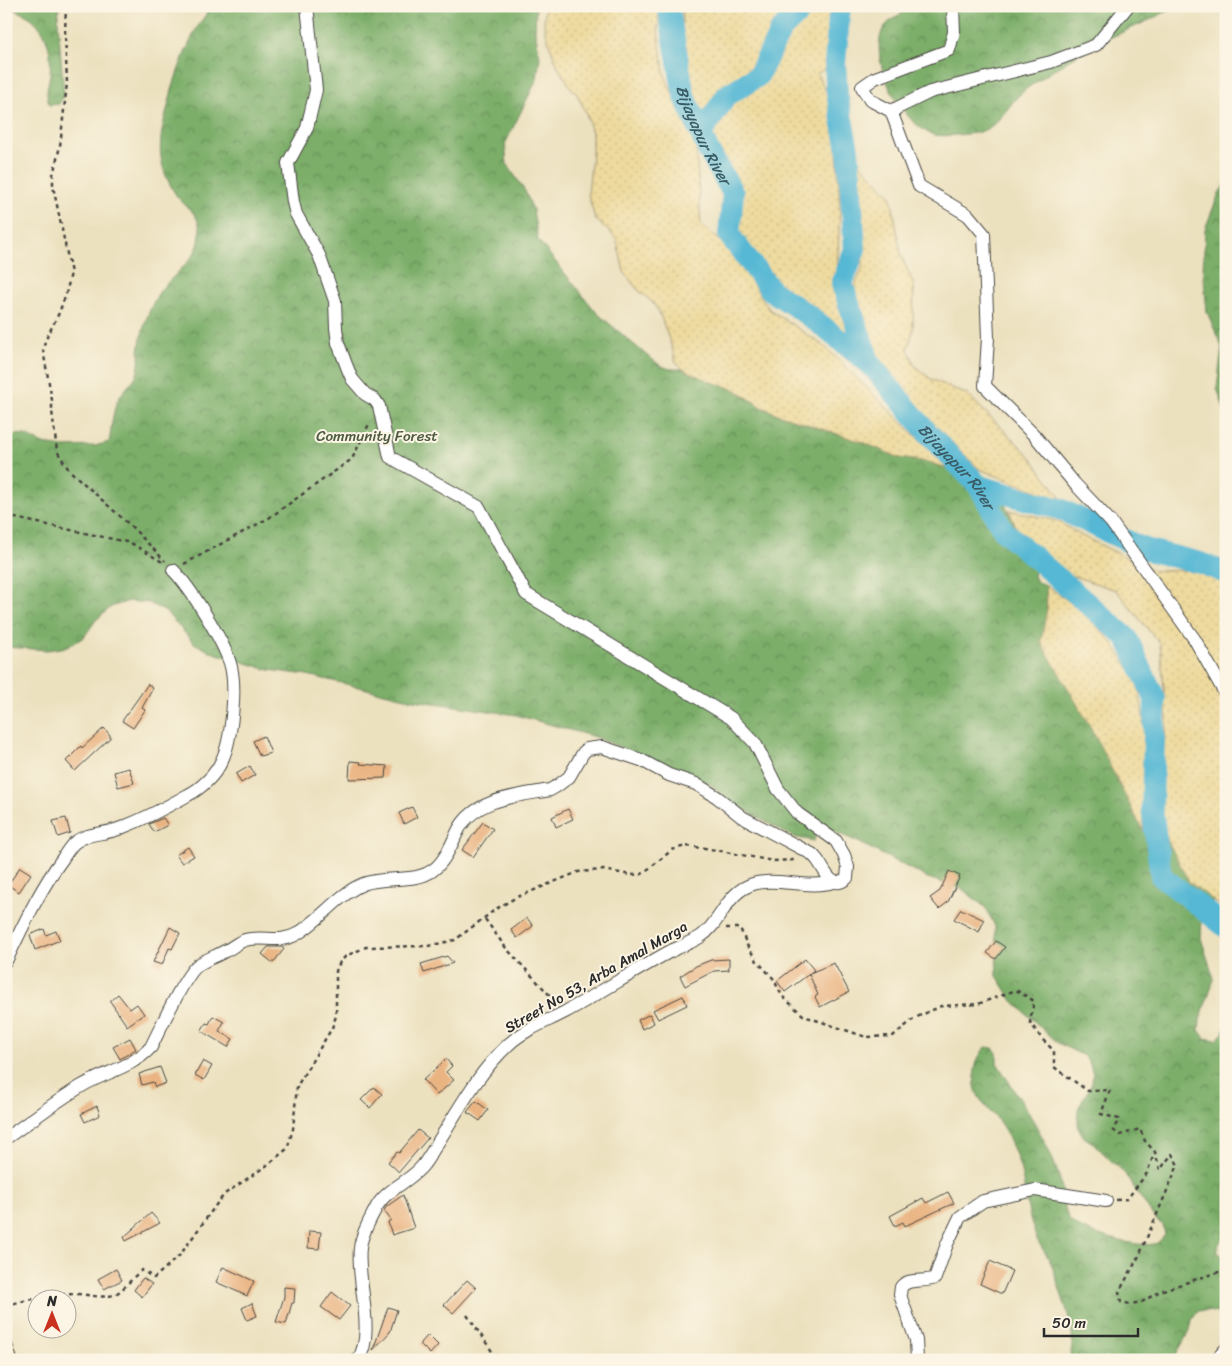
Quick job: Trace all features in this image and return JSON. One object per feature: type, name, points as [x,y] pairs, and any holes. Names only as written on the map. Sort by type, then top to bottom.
[{"type":"street","points":[[6,1138],[81,1087],[135,1061],[144,1054],[151,1046],[184,984],[198,965],[244,940],[280,940],[295,935],[346,893],[366,883],[416,877],[433,871],[444,857],[464,821],[473,812],[491,802],[550,790],[569,777],[583,753],[592,748],[602,747],[634,757],[669,775],[696,784],[718,797],[742,817],[811,853],[820,862],[829,879],[833,882],[843,881],[847,878],[848,867],[836,841],[797,813],[778,790],[755,743],[731,718],[526,594],[479,507],[390,457],[379,406],[352,379],[347,367],[338,343],[335,301],[319,255],[296,214],[293,202],[288,163],[307,128],[316,90],[307,6]]},
{"type":"street","points":[[953,6],[954,32],[948,50],[875,78],[862,87],[870,100],[891,111],[919,186],[968,215],[984,234],[988,338],[985,386],[1035,436],[1075,484],[1111,522],[1195,640],[1226,695]]},
{"type":"street","points":[[891,111],[930,92],[1051,62],[1096,45],[1128,6]]},
{"type":"street","points":[[6,961],[53,871],[73,844],[91,835],[118,830],[191,794],[210,778],[222,760],[226,750],[232,718],[234,688],[231,665],[224,647],[201,609],[173,570]]},
{"type":"street","name":"Street No 53, Arba Amal Marga","points":[[358,1360],[363,1346],[365,1328],[360,1247],[376,1207],[422,1166],[468,1094],[499,1054],[511,1042],[526,1033],[669,952],[699,938],[713,927],[723,909],[738,892],[752,884],[783,882],[821,885],[833,882]]},
{"type":"street","points":[[918,1360],[916,1340],[900,1295],[901,1287],[907,1282],[927,1281],[935,1278],[947,1244],[960,1216],[983,1201],[1035,1190],[1106,1201]]},
{"type":"street","points":[[1216,1360],[1226,1349]]},
{"type":"path","points":[[66,6],[67,83],[60,146],[53,175],[53,186],[71,273],[66,294],[59,313],[45,340],[43,350],[52,400],[57,451],[69,470],[133,528],[173,570]]},
{"type":"path","points":[[173,570],[269,518],[352,459],[379,406]]},
{"type":"path","points":[[6,516],[131,543],[173,570]]},
{"type":"path","points":[[6,1305],[46,1297],[74,1294],[107,1296],[117,1293],[134,1275],[142,1270],[154,1278],[180,1255],[226,1193],[266,1166],[286,1149],[292,1134],[297,1086],[332,1028],[336,1016],[336,971],[340,962],[346,956],[366,947],[428,946],[450,942],[460,938],[515,898],[578,872],[603,870],[632,875],[642,874],[672,850],[685,846],[773,861],[793,861],[811,853]]},
{"type":"path","points":[[485,919],[506,948],[565,1012]]},
{"type":"path","points":[[713,927],[740,928],[747,945],[757,961],[774,978],[782,996],[804,1016],[866,1037],[892,1036],[915,1018],[941,1006],[978,1004],[1016,990],[1034,1001],[1030,1022],[1042,1039],[1054,1051],[1054,1067],[1088,1091],[1110,1090],[1101,1114],[1119,1119],[1113,1130],[1120,1134],[1140,1128],[1145,1141],[1155,1152],[1160,1170],[1172,1154],[1178,1165],[1139,1256],[1119,1292],[1121,1302],[1130,1304],[1142,1302],[1160,1291],[1226,1271]]},
{"type":"path","points":[[1106,1201],[1127,1200],[1147,1173],[1155,1152]]},
{"type":"path","points":[[467,1315],[498,1360]]},
{"type":"green space","points":[[6,6],[59,6],[58,22],[64,95],[59,104],[49,105],[47,93],[50,58],[45,36],[31,18]]},
{"type":"green space","name":"Community Forest","points":[[211,6],[536,6],[535,31],[540,57],[537,79],[505,144],[507,164],[525,191],[533,210],[538,240],[597,313],[661,366],[670,369],[683,369],[709,381],[736,390],[761,407],[780,415],[862,442],[900,458],[928,462],[977,479],[1001,496],[1017,530],[1041,555],[1033,574],[1037,582],[1046,585],[1047,609],[1133,763],[1147,783],[1213,900],[1202,918],[1201,938],[1214,979],[1200,1020],[1199,1030],[1205,1038],[1216,1040],[1226,1027],[1226,1239],[1222,1240],[1217,1246],[1218,1252],[1226,1259],[1226,1314],[1198,1311],[1192,1320],[1190,1330],[1173,1360],[1068,1360],[1072,1343],[1071,1325],[1051,1264],[1035,1235],[1018,1159],[1004,1129],[982,1102],[975,1086],[974,1075],[976,1065],[986,1047],[993,1048],[997,1053],[997,1063],[1041,1134],[1055,1164],[1065,1208],[1070,1221],[1098,1235],[1149,1245],[1157,1243],[1165,1235],[1163,1225],[1155,1219],[1125,1174],[1093,1143],[1084,1137],[1078,1128],[1078,1109],[1092,1083],[1093,1074],[1090,1064],[1084,1056],[1056,1042],[1013,1001],[997,976],[995,926],[985,907],[962,889],[928,878],[856,841],[816,824],[814,841],[793,837],[727,800],[710,784],[595,737],[516,715],[414,700],[307,675],[269,670],[211,652],[194,643],[166,612],[149,603],[129,601],[111,607],[96,620],[84,637],[67,647],[47,650],[6,647],[6,434],[25,435],[43,444],[64,447],[95,446],[109,442],[117,403],[138,370],[141,338],[152,305],[163,288],[188,262],[199,241],[199,223],[192,212],[177,197],[167,179],[160,149],[162,129],[177,74],[192,37]]},
{"type":"green space","points":[[915,6],[1176,6],[1097,44],[1061,65],[1020,94],[997,121],[984,130],[975,133],[943,136],[934,135],[922,129],[900,106],[884,75],[880,59],[879,44],[884,27],[897,16]]},
{"type":"green space","points":[[1226,183],[1226,414],[1217,388],[1222,347],[1207,312],[1203,270],[1205,229],[1219,193]]},
{"type":"sand","points":[[545,6],[660,6],[658,31],[665,76],[696,147],[701,225],[731,249],[769,309],[824,346],[932,452],[977,479],[928,462],[900,458],[862,442],[780,415],[762,407],[736,390],[709,381],[683,369],[676,362],[659,312],[624,272],[617,241],[595,219],[588,194],[592,133],[586,113],[577,94],[559,69],[551,49],[544,25]]},
{"type":"sand","points":[[682,6],[791,6],[782,16],[750,73],[729,82],[701,115],[682,53]]},
{"type":"sand","points":[[813,6],[834,6],[829,66],[817,74],[830,98],[836,134],[840,209],[837,276],[842,308],[851,340],[762,276],[737,228],[736,188],[708,133],[736,98],[767,76],[784,32],[810,14]]},
{"type":"sand","points":[[858,161],[891,196],[901,255],[914,285],[913,331],[908,349],[916,367],[931,379],[968,395],[1031,457],[1063,501],[979,469],[910,401],[875,363],[854,289],[863,265]]},
{"type":"sand","points":[[1009,510],[1057,521],[1084,537],[1155,571],[1193,570],[1226,582],[1226,910],[1189,882],[1156,818],[1167,720],[1160,644],[1116,590],[1070,575],[1017,530]]},
{"type":"sand","points":[[1046,585],[1085,613],[1111,641],[1138,681],[1145,731],[1143,831],[1090,726],[1041,642],[1047,609]]},
{"type":"building","points":[[148,684],[153,688],[142,708],[145,710],[133,728],[122,721]]},
{"type":"building","points":[[104,728],[110,735],[110,738],[75,771],[66,761]]},
{"type":"building","points":[[264,736],[271,753],[260,756],[253,741]]},
{"type":"building","points":[[350,761],[361,762],[360,764],[387,766],[386,778],[349,779]]},
{"type":"building","points":[[250,766],[255,775],[241,783],[236,774]]},
{"type":"building","points":[[129,768],[134,783],[118,787],[114,772]]},
{"type":"building","points":[[412,807],[417,817],[404,824],[399,813]]},
{"type":"building","points":[[568,809],[573,819],[556,827],[552,817]]},
{"type":"building","points":[[66,818],[70,833],[58,837],[53,821]]},
{"type":"building","points":[[163,818],[168,825],[154,832],[149,824]]},
{"type":"building","points":[[483,822],[493,829],[473,857],[462,850]]},
{"type":"building","points":[[188,847],[194,856],[182,863],[176,855]]},
{"type":"building","points":[[20,867],[31,874],[19,892],[8,885]]},
{"type":"building","points":[[949,871],[960,876],[948,902],[939,909],[930,898],[940,891]]},
{"type":"building","points":[[961,909],[984,920],[979,932],[954,919]]},
{"type":"building","points":[[527,918],[533,926],[517,938],[511,930]]},
{"type":"building","points":[[170,927],[180,933],[172,949],[169,948],[162,965],[153,962]]},
{"type":"building","points":[[44,929],[46,935],[56,931],[60,940],[35,950],[30,935]]},
{"type":"building","points":[[996,941],[1005,947],[996,959],[987,953]]},
{"type":"building","points":[[268,947],[282,947],[284,949],[273,963],[262,954]]},
{"type":"building","points":[[447,956],[453,963],[424,973],[421,964]]},
{"type":"building","points":[[729,959],[729,970],[714,971],[685,986],[680,976],[696,966],[711,960]]},
{"type":"building","points":[[805,959],[814,970],[810,973],[834,963],[849,992],[820,1007],[815,997],[818,995],[809,974],[785,992],[777,981]]},
{"type":"building","points":[[118,994],[130,1009],[137,1004],[144,1014],[127,1026],[110,1001]]},
{"type":"building","points":[[683,996],[687,1005],[658,1019],[653,1010]]},
{"type":"building","points":[[650,1014],[654,1023],[642,1029],[638,1020]]},
{"type":"building","points":[[213,1016],[224,1022],[219,1031],[233,1039],[228,1047],[201,1031],[206,1023],[209,1024]]},
{"type":"building","points":[[130,1038],[136,1049],[120,1059],[113,1047]]},
{"type":"building","points":[[446,1059],[452,1066],[446,1072],[454,1080],[437,1095],[423,1080]]},
{"type":"building","points":[[203,1061],[212,1066],[204,1080],[195,1075]]},
{"type":"building","points":[[160,1067],[166,1083],[155,1087],[153,1082],[142,1085],[139,1074]]},
{"type":"building","points":[[374,1087],[382,1094],[370,1108],[361,1100]]},
{"type":"building","points":[[476,1101],[488,1110],[480,1121],[467,1112]]},
{"type":"building","points":[[97,1106],[100,1115],[85,1122],[81,1114]]},
{"type":"building","points":[[418,1130],[428,1138],[399,1172],[388,1162],[397,1152],[399,1153]]},
{"type":"building","points":[[948,1192],[954,1203],[905,1226],[903,1222],[895,1226],[890,1216],[923,1198],[926,1203]]},
{"type":"building","points":[[403,1195],[414,1228],[392,1235],[388,1222],[391,1220],[384,1211],[386,1207]]},
{"type":"building","points":[[151,1213],[160,1223],[126,1241],[124,1237]]},
{"type":"building","points":[[309,1231],[321,1232],[319,1249],[308,1248]]},
{"type":"building","points":[[990,1261],[1012,1271],[1002,1294],[980,1284]]},
{"type":"building","points":[[223,1267],[254,1281],[247,1296],[216,1282]]},
{"type":"building","points":[[116,1269],[122,1280],[104,1289],[98,1279]]},
{"type":"building","points":[[143,1278],[152,1284],[142,1297],[134,1290]]},
{"type":"building","points":[[467,1280],[476,1288],[453,1313],[444,1305]]},
{"type":"building","points":[[284,1287],[295,1288],[294,1303],[292,1303],[286,1324],[276,1322],[284,1297]]},
{"type":"building","points":[[332,1292],[350,1306],[339,1320],[321,1307]]},
{"type":"building","points":[[252,1303],[257,1316],[247,1320],[242,1308]]},
{"type":"building","points":[[388,1307],[397,1310],[390,1332],[373,1350]]},
{"type":"building","points":[[8,1330],[18,1360],[8,1360],[6,1355],[6,1331]]},
{"type":"building","points":[[428,1335],[438,1345],[430,1354],[420,1344]]},
{"type":"waterway","name":"Bijayapur River","points":[[668,6],[684,95],[708,150],[733,193],[729,235],[772,291],[811,317],[871,365],[928,433],[979,486],[1003,530],[1127,638],[1155,699],[1152,808],[1161,876],[1226,927]]},
{"type":"waterway","points":[[701,134],[727,95],[758,76],[781,30],[806,6]]},
{"type":"waterway","points":[[840,6],[835,63],[837,94],[848,150],[855,249],[842,284],[870,364]]},
{"type":"waterway","points":[[979,486],[1060,509],[1144,549],[1200,563],[1226,573]]}]
